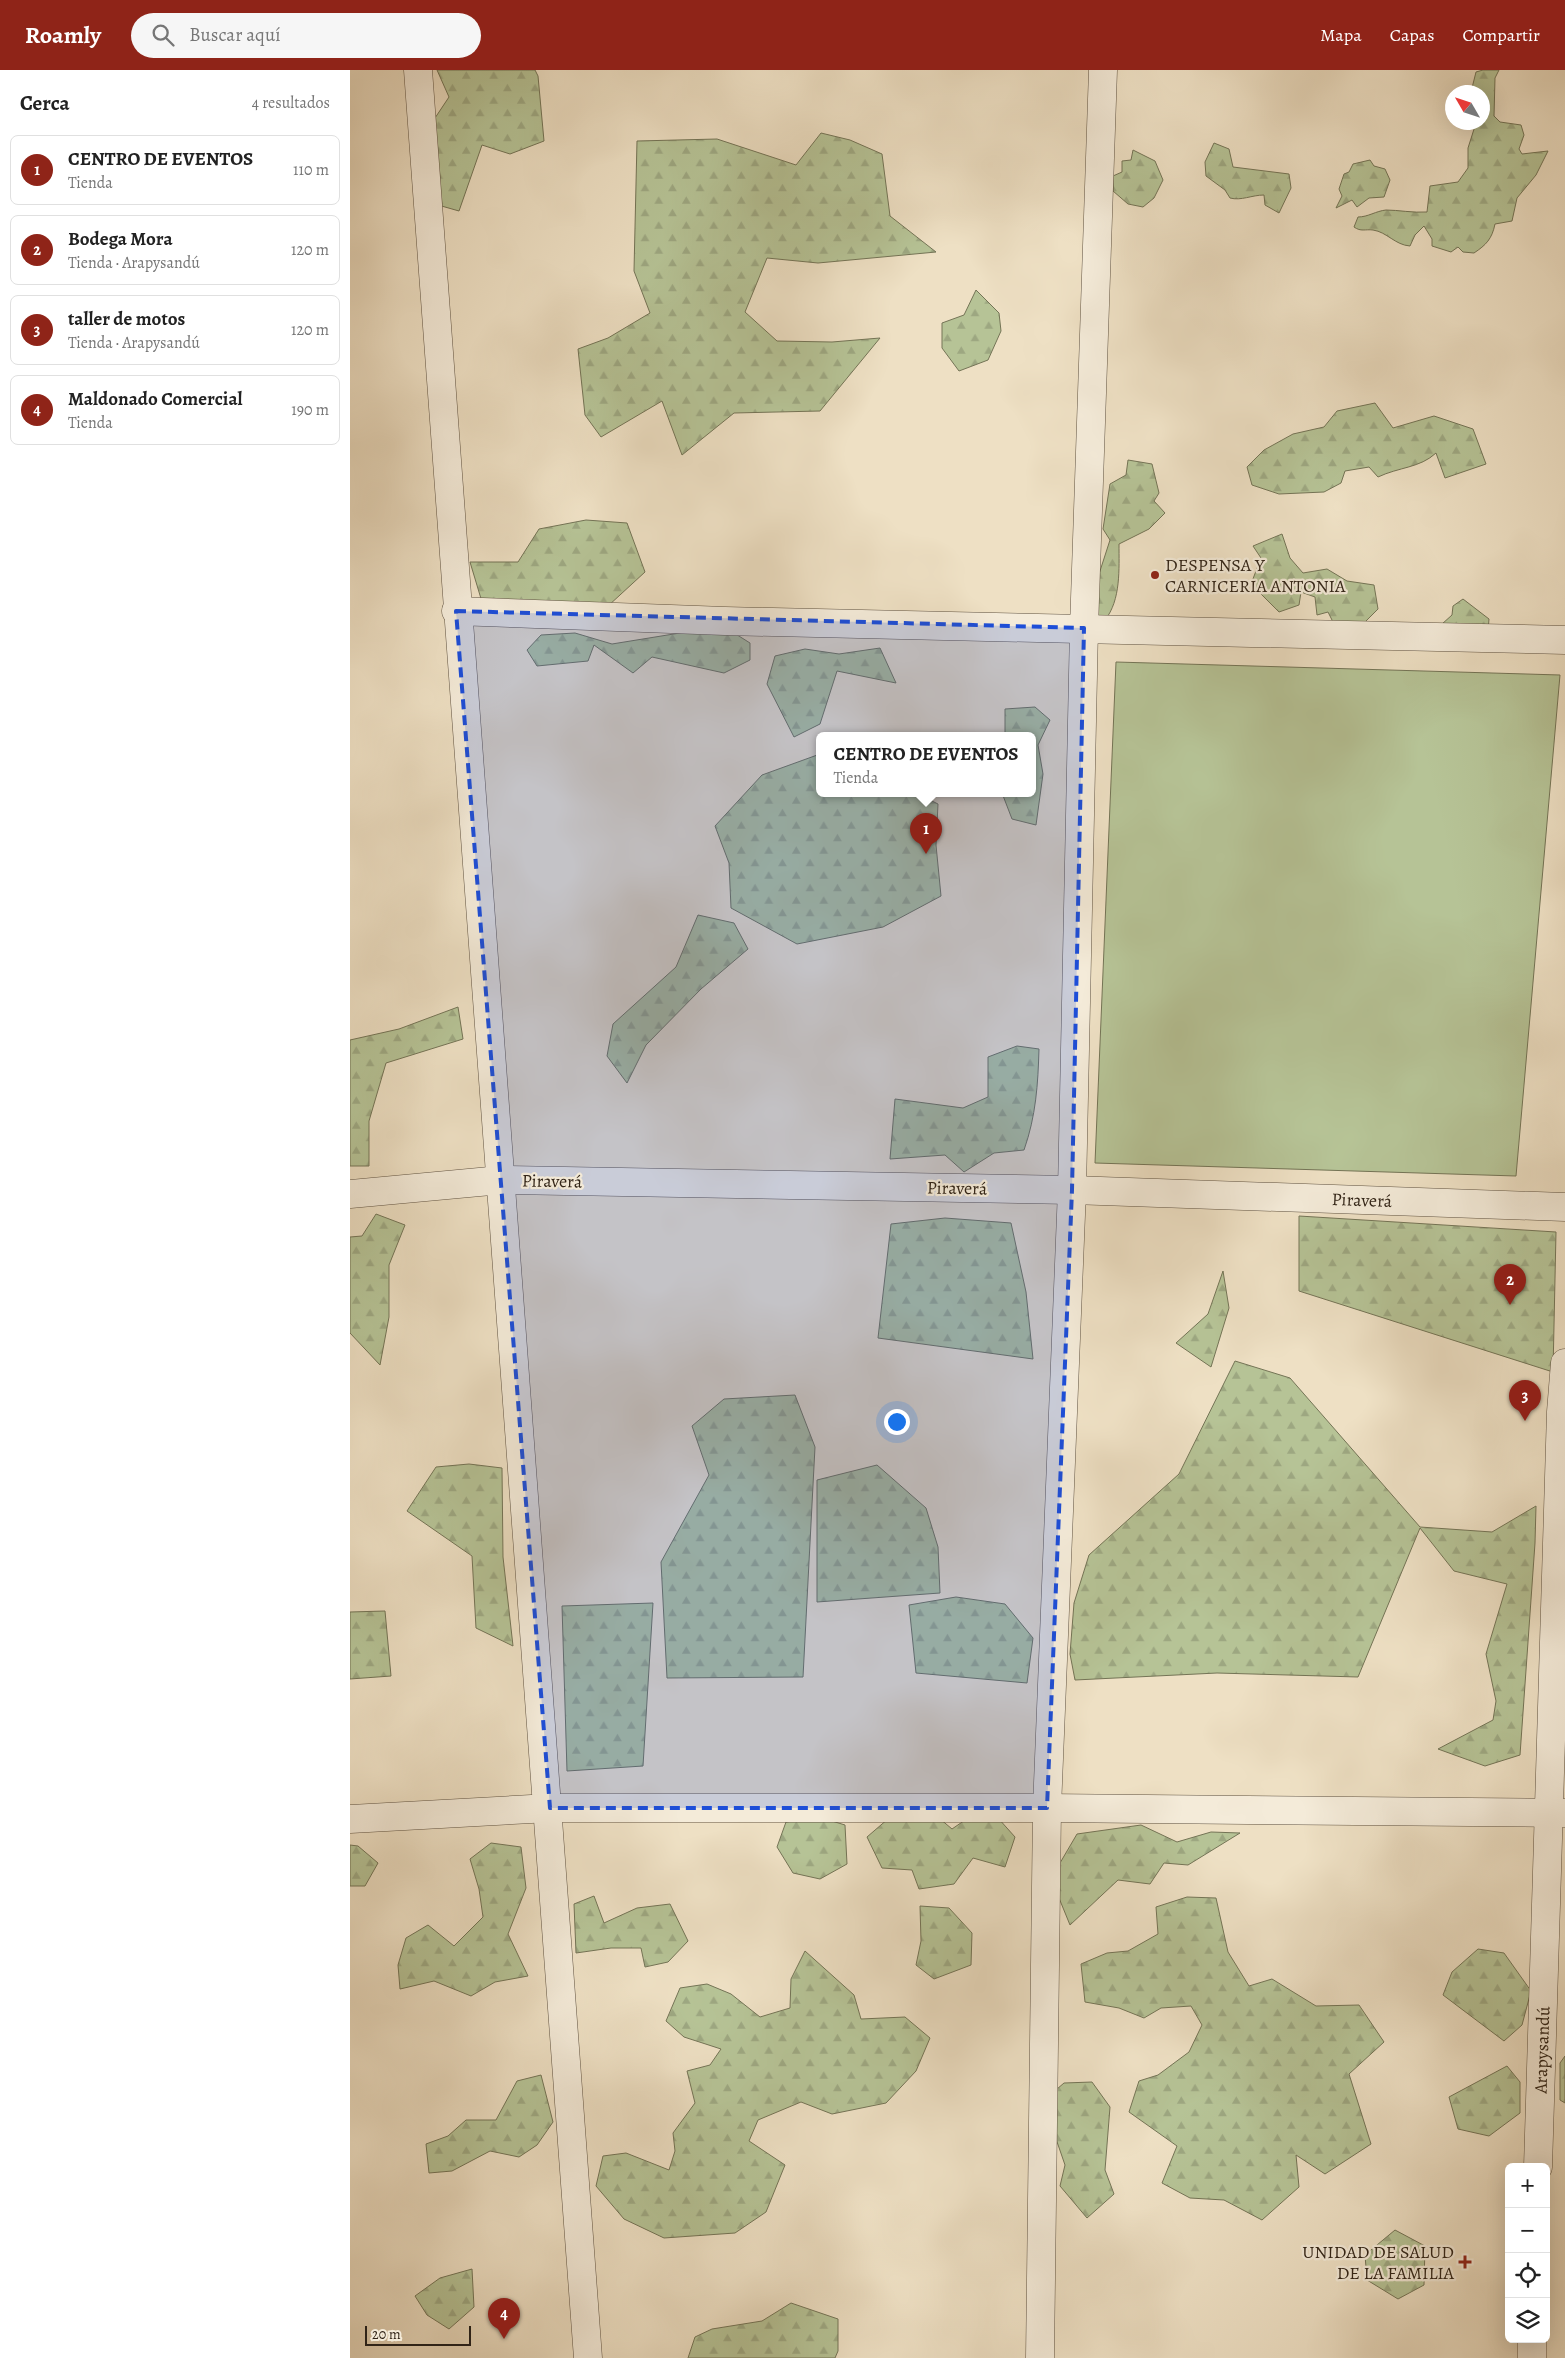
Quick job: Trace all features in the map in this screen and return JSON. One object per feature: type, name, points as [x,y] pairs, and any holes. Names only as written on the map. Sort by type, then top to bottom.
[{"type":"street","points":[[418,70],[456,611],[550,1808],[588,2358]]},
{"type":"street","points":[[1040,2358],[1047,1808],[1072,1190],[1084,628],[1103,70]]},
{"type":"street","points":[[456,611],[725,621],[1565,640]]},
{"type":"street","name":"Piraverá","points":[[350,1194],[501,1180],[1072,1190],[1565,1208]]},
{"type":"street","name":"Arapysandú","points":[[1538,2163],[1557,1813],[1561,1412],[1565,1363]]},
{"type":"street","points":[[350,1819],[550,1808],[1047,1808],[1557,1813]]},
{"type":"street","points":[[1532,2343],[1532,2358]]},
{"type":"highlighted area","points":[[456,611],[1084,628],[1072,1190],[1047,1808],[550,1808]]},
{"type":"green space","points":[[437,70],[535,70],[538,76],[544,141],[510,154],[482,145],[459,211],[438,205],[433,121],[449,97]]},
{"type":"green space","points":[[1499,70],[1495,78],[1494,116],[1500,122],[1521,125],[1524,135],[1519,149],[1522,154],[1548,151],[1536,175],[1517,198],[1512,221],[1495,224],[1488,241],[1474,253],[1463,252],[1458,247],[1451,252],[1432,246],[1432,239],[1424,226],[1415,235],[1410,246],[1400,243],[1378,231],[1356,229],[1354,227],[1358,217],[1386,210],[1427,212],[1430,186],[1458,182],[1468,168],[1468,148],[1474,130],[1490,130],[1490,85],[1473,85],[1476,72]]},
{"type":"green space","points":[[821,133],[850,140],[882,154],[890,216],[936,252],[818,263],[767,258],[745,312],[777,341],[832,342],[880,338],[820,411],[734,413],[682,455],[662,401],[601,437],[585,415],[578,349],[608,338],[650,313],[634,271],[637,141],[717,139],[796,165]]},
{"type":"green space","points":[[1214,143],[1229,149],[1233,167],[1289,174],[1291,188],[1279,213],[1265,205],[1264,195],[1238,199],[1230,198],[1225,190],[1206,176],[1205,162]]},
{"type":"green space","points":[[1133,150],[1155,161],[1163,180],[1154,198],[1143,207],[1128,204],[1113,191],[1113,176],[1122,172],[1122,161],[1131,160]]},
{"type":"green space","points":[[1370,160],[1374,166],[1385,169],[1390,180],[1384,197],[1369,198],[1357,207],[1352,200],[1336,208],[1342,196],[1339,189],[1344,174],[1349,172],[1353,164]]},
{"type":"green space","points":[[976,290],[999,313],[1001,331],[988,360],[959,371],[942,348],[942,323],[964,315]]},
{"type":"green space","points":[[1375,403],[1393,428],[1434,416],[1473,429],[1486,464],[1445,478],[1436,453],[1416,465],[1378,477],[1369,467],[1345,471],[1341,483],[1324,492],[1279,494],[1252,485],[1247,467],[1264,450],[1293,434],[1324,427],[1337,411]]},
{"type":"green space","points":[[1128,460],[1152,464],[1159,493],[1154,501],[1165,513],[1149,529],[1119,544],[1118,584],[1114,603],[1105,620],[1096,614],[1099,574],[1110,540],[1103,529],[1110,484],[1126,475]]},
{"type":"green space","points":[[586,520],[627,523],[645,572],[608,606],[482,602],[470,562],[518,562],[539,529]]},
{"type":"green space","points":[[1282,534],[1290,558],[1303,573],[1327,569],[1347,581],[1374,585],[1378,609],[1361,626],[1335,626],[1328,612],[1317,615],[1315,597],[1301,592],[1299,605],[1279,612],[1251,584],[1261,558],[1253,546]]},
{"type":"green space","points":[[1463,599],[1489,619],[1488,632],[1442,624],[1452,615],[1453,606]]},
{"type":"green space","points":[[723,626],[750,643],[750,660],[724,673],[652,657],[633,673],[594,645],[588,661],[537,666],[527,650],[541,635],[575,633],[612,644]]},
{"type":"green space","points":[[880,648],[896,683],[837,671],[820,724],[794,737],[767,684],[775,656],[805,649],[839,654]]},
{"type":"green space","points":[[1116,662],[1560,675],[1516,1176],[1095,1163]]},
{"type":"green space","points":[[1035,707],[1050,720],[1038,745],[1043,774],[1036,825],[1012,819],[1004,797],[1036,797],[1036,732],[1005,732],[1005,709]]},
{"type":"green space","points":[[816,755],[816,797],[924,797],[938,804],[936,845],[941,896],[883,927],[797,944],[731,908],[729,863],[715,826],[762,775]]},
{"type":"green space","points":[[698,915],[734,923],[748,949],[701,989],[646,1045],[627,1083],[607,1056],[613,1024],[676,967]]},
{"type":"green space","points":[[458,1007],[463,1039],[386,1063],[369,1121],[369,1166],[350,1166],[350,1040],[399,1029]]},
{"type":"green space","points":[[1017,1046],[1039,1049],[1036,1100],[1024,1150],[994,1153],[964,1172],[945,1155],[890,1159],[895,1099],[963,1108],[988,1097],[988,1057]]},
{"type":"green space","points":[[376,1214],[405,1225],[389,1265],[389,1317],[380,1365],[350,1333],[350,1237],[362,1236]]},
{"type":"green space","points":[[1299,1216],[1556,1232],[1553,1372],[1299,1291]]},
{"type":"green space","points":[[945,1218],[1011,1223],[1026,1292],[1033,1359],[878,1338],[891,1224]]},
{"type":"green space","points":[[1223,1271],[1229,1308],[1211,1367],[1176,1343],[1208,1314]]},
{"type":"green space","points":[[1235,1361],[1290,1378],[1420,1527],[1492,1532],[1536,1506],[1520,1755],[1485,1766],[1438,1749],[1493,1720],[1496,1701],[1486,1654],[1507,1584],[1454,1571],[1420,1528],[1358,1677],[1217,1673],[1075,1680],[1070,1654],[1074,1603],[1089,1555],[1179,1474]]},
{"type":"green space","points":[[795,1395],[815,1447],[803,1677],[667,1678],[661,1562],[709,1475],[692,1426],[724,1399]]},
{"type":"green space","points":[[469,1464],[502,1468],[503,1557],[513,1646],[476,1628],[472,1556],[407,1511],[436,1467]]},
{"type":"green space","points":[[877,1465],[926,1508],[938,1547],[940,1593],[817,1602],[817,1480]]},
{"type":"green space","points":[[956,1597],[1005,1604],[1033,1638],[1027,1683],[916,1673],[909,1605]]},
{"type":"green space","points":[[653,1603],[643,1766],[567,1771],[562,1606]]},
{"type":"green space","points":[[385,1611],[391,1676],[350,1679],[350,1612]]},
{"type":"green space","points":[[896,1812],[939,1818],[952,1829],[968,1818],[998,1818],[1015,1837],[1005,1867],[973,1858],[954,1884],[919,1889],[912,1870],[882,1868],[867,1837]]},
{"type":"green space","points":[[819,1817],[845,1825],[847,1864],[820,1879],[793,1873],[777,1847],[786,1822]]},
{"type":"green space","points":[[1141,1825],[1177,1842],[1211,1832],[1240,1833],[1188,1865],[1164,1863],[1150,1884],[1118,1880],[1070,1925],[1059,1898],[1060,1863],[1077,1834]]},
{"type":"green space","points":[[491,1843],[521,1847],[526,1888],[508,1934],[528,1976],[495,1982],[471,1996],[434,1981],[400,1989],[398,1965],[406,1938],[428,1925],[454,1946],[483,1917],[479,1889],[470,1859]]},
{"type":"green space","points":[[350,1845],[358,1846],[378,1863],[365,1886],[350,1886]]},
{"type":"green space","points":[[594,1896],[604,1923],[637,1908],[670,1904],[688,1941],[668,1962],[645,1967],[641,1948],[611,1948],[576,1953],[574,1904]]},
{"type":"green space","points":[[1187,1897],[1216,1898],[1228,1952],[1249,1986],[1272,1979],[1316,2006],[1359,2005],[1384,2042],[1349,2074],[1371,2144],[1325,2174],[1296,2155],[1299,2187],[1262,2220],[1224,2200],[1190,2198],[1162,2183],[1177,2146],[1129,2112],[1139,2081],[1158,2075],[1189,2052],[1202,2025],[1191,2006],[1161,2008],[1144,2018],[1119,2008],[1085,2002],[1081,1964],[1107,1953],[1128,1951],[1158,1934],[1156,1907]]},
{"type":"green space","points":[[920,1906],[949,1908],[972,1933],[971,1965],[934,1979],[916,1965],[921,1941]]},
{"type":"green space","points":[[1478,1949],[1504,1953],[1531,1991],[1522,2025],[1504,2041],[1443,1995],[1452,1972]]},
{"type":"green space","points":[[805,1951],[854,1995],[861,2019],[905,2017],[930,2038],[916,2071],[886,2103],[832,2114],[801,2102],[758,2120],[749,2141],[785,2165],[766,2212],[735,2233],[664,2238],[624,2219],[596,2186],[603,2156],[626,2153],[669,2170],[675,2151],[673,2133],[695,2103],[687,2071],[710,2065],[721,2049],[684,2037],[666,2021],[680,1988],[707,1984],[731,1994],[760,2017],[790,2008],[791,1979]]},
{"type":"green space","points":[[1565,2056],[1565,2103],[1560,2100],[1560,2063]]},
{"type":"green space","points":[[1507,2066],[1520,2082],[1520,2113],[1489,2136],[1458,2129],[1449,2097]]},
{"type":"green space","points":[[541,2075],[553,2122],[537,2145],[519,2157],[490,2151],[452,2171],[429,2173],[426,2144],[448,2136],[466,2120],[496,2120],[517,2081]]},
{"type":"green space","points":[[1092,2082],[1110,2107],[1105,2170],[1114,2194],[1087,2218],[1060,2186],[1065,2165],[1043,2101],[1064,2083]]},
{"type":"green space","points":[[1395,2230],[1425,2246],[1424,2285],[1398,2299],[1367,2280],[1365,2255]]},
{"type":"green space","points":[[472,2269],[474,2307],[449,2329],[427,2315],[415,2296],[440,2278]]},
{"type":"green space","points":[[791,2303],[838,2319],[838,2351],[835,2358],[688,2358],[695,2337],[712,2329],[762,2321]]},
{"type":"place","name":"DESPENSA Y CARNICERIA ANTONIA","points":[[1155,575]]},
{"type":"place","name":"CENTRO DE EVENTOS","points":[[926,854]]},
{"type":"place","name":"Bodega Mora","points":[[1510,1305]]},
{"type":"place","name":"taller de motos","points":[[1525,1421]]},
{"type":"place","name":"UNIDAD DE SALUD DE LA FAMILIA","points":[[1465,2262]]},
{"type":"place","name":"Maldonado Comercial","points":[[504,2339]]}]
